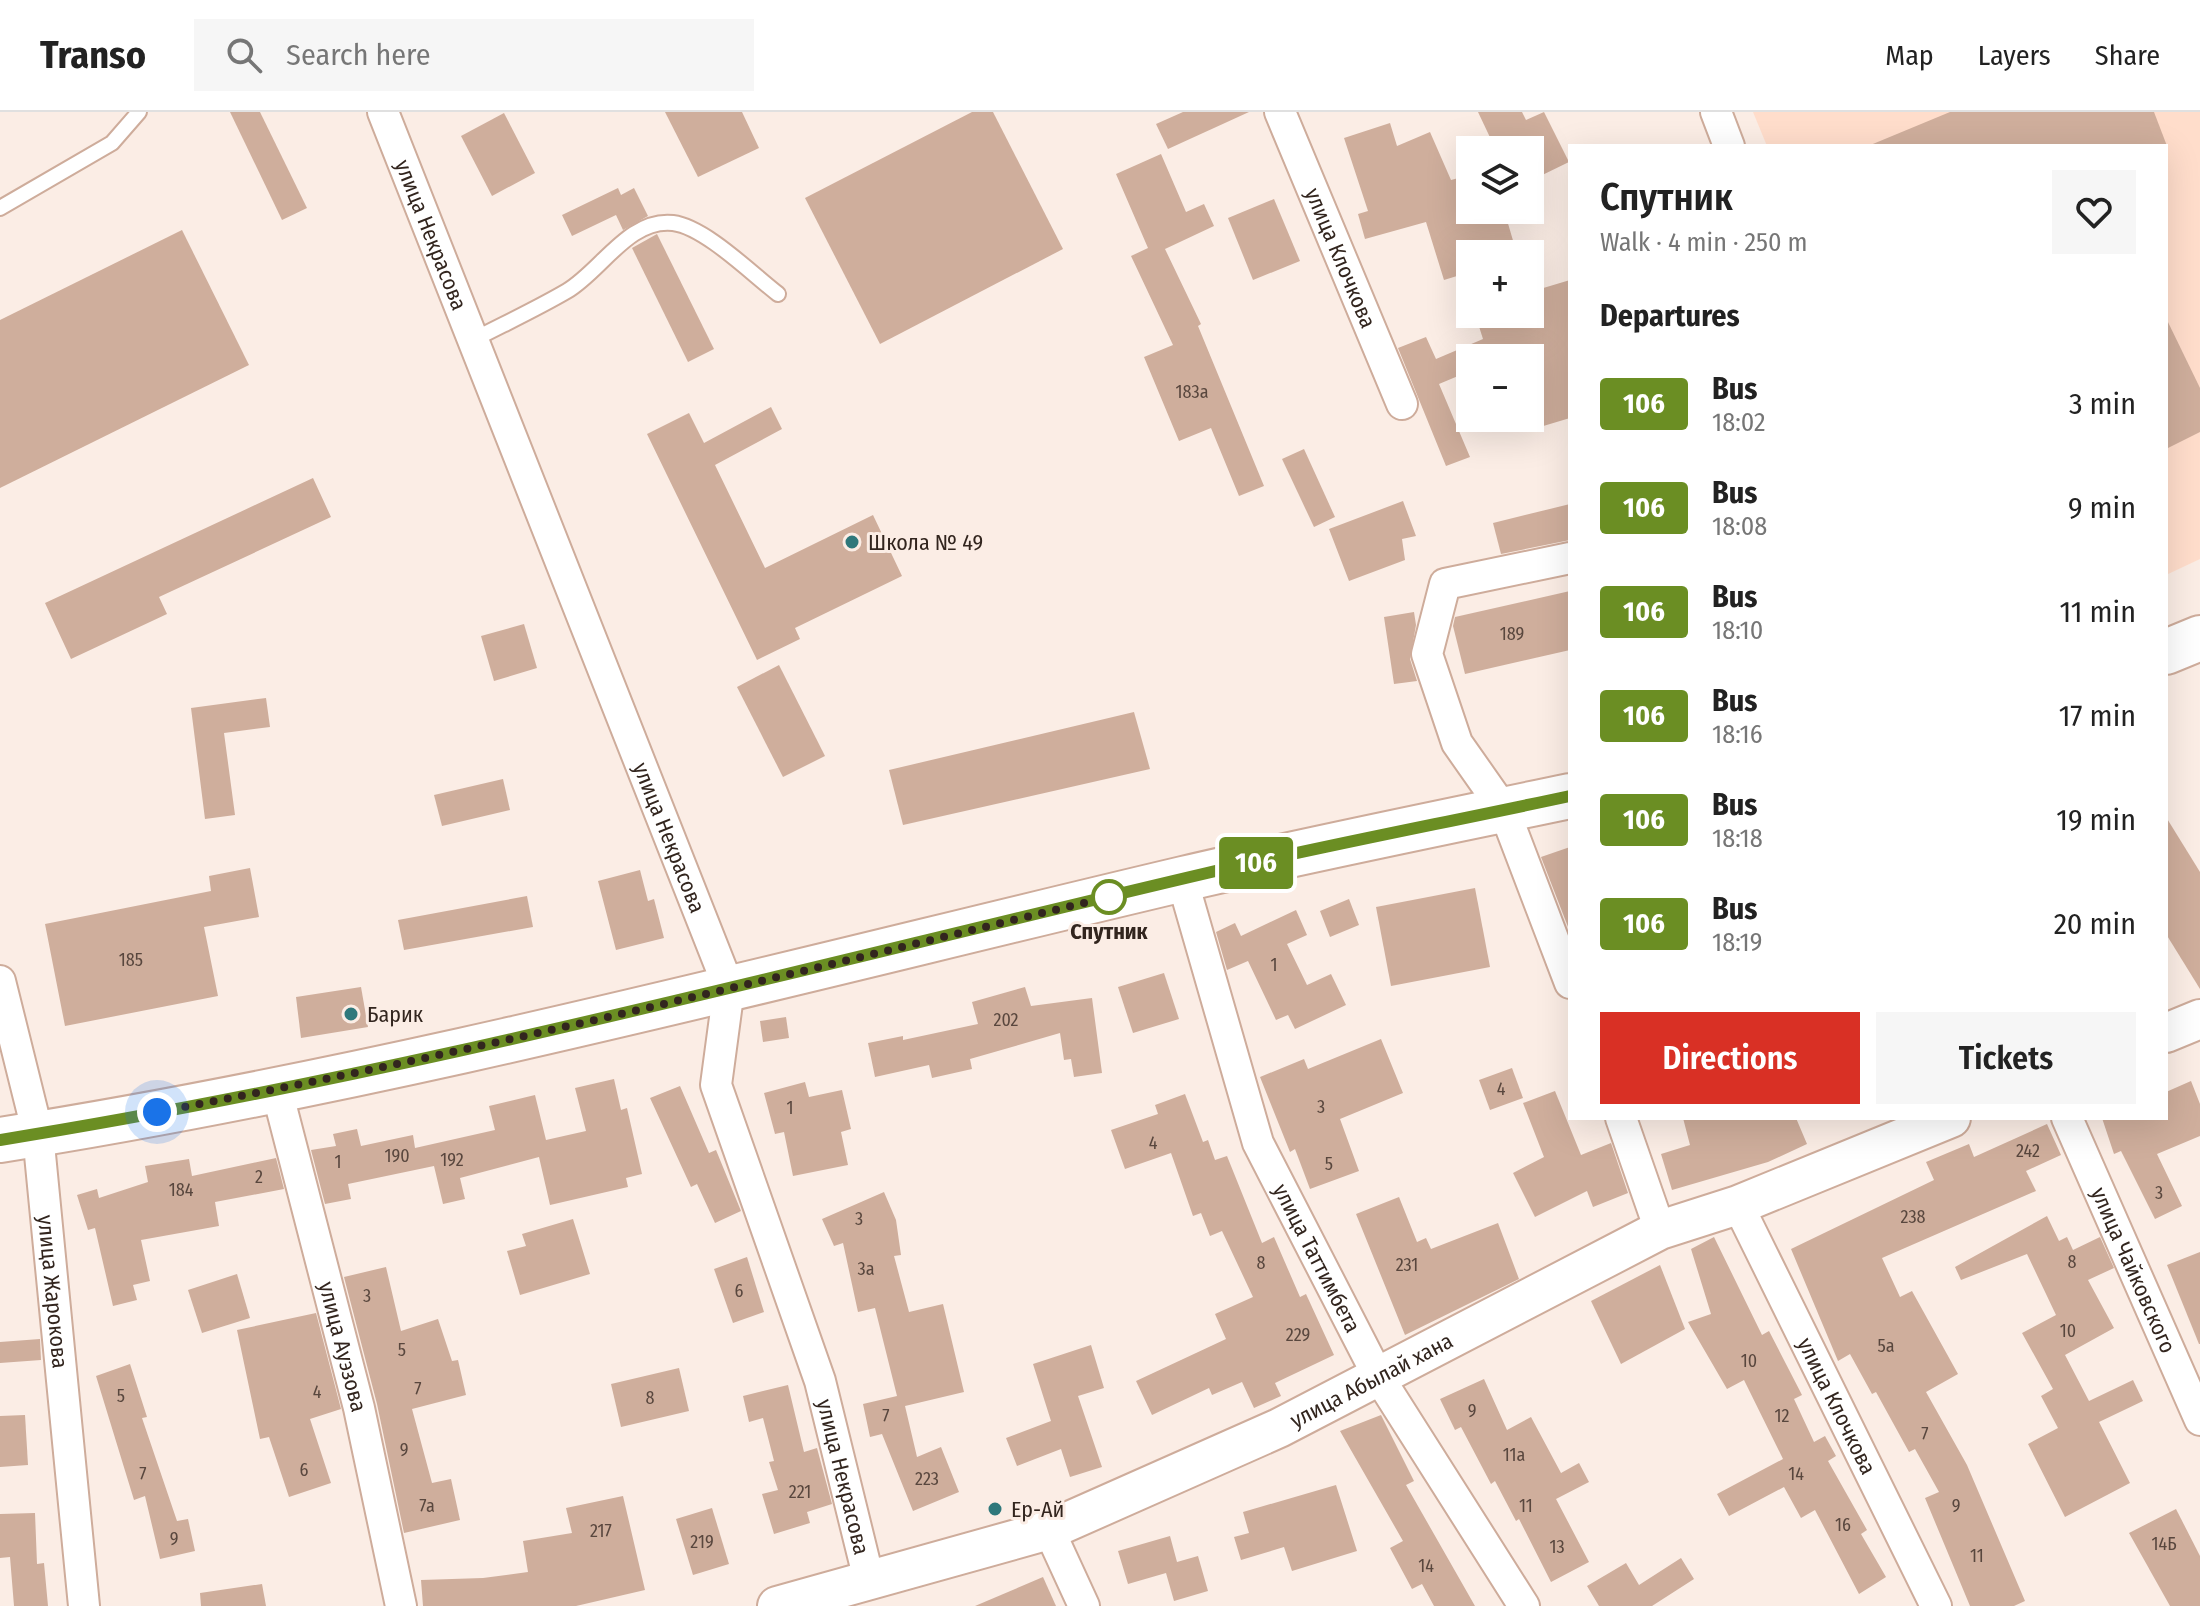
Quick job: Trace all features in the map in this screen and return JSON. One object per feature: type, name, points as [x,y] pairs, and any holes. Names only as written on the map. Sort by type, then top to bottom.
[{"type":"main road","points":[[2168,651],[2200,638]]},
{"type":"main road","points":[[19,1137],[277,1091],[729,988],[1182,879],[1568,796]]},
{"type":"street","name":"улица Некрасова","points":[[383,112],[729,988],[716,1085],[820,1381],[869,1580]]},
{"type":"street","name":"улица Клочкова","points":[[1280,112],[1402,404]]},
{"type":"street","points":[[1716,112],[1728,144]]},
{"type":"street","points":[[1568,558],[1445,584],[1427,654],[1457,743],[1504,810],[1568,978]]},
{"type":"street","name":"улица Таттимбета","points":[[1182,879],[1258,1143],[1378,1376],[1524,1606]]},
{"type":"street","name":"улица Жарокова","points":[[0,981],[84,1606]]},
{"type":"street","points":[[2168,1032],[2200,1019]]},
{"type":"street","name":"улица Ауэзова","points":[[277,1091],[359,1408],[401,1606]]},
{"type":"street","points":[[1622,1120],[1660,1230]]},
{"type":"street","name":"улица Абылай хана","points":[[777,1606],[1049,1530],[1279,1428],[1660,1230],[1738,1205],[1946,1120]]},
{"type":"street","name":"улица Чайковского","points":[[2068,1120],[2200,1420]]},
{"type":"street","name":"улица Клочкова","points":[[1738,1205],[1936,1606]]},
{"type":"street","points":[[1049,1530],[1084,1606]]},
{"type":"lane","points":[[0,208],[112,143],[139,112]]},
{"type":"lane","points":[[475,339],[569,290],[595,271],[622,241],[670,222],[693,228],[778,294]]},
{"type":"shaded area","points":[[1753,112],[2200,112],[2200,559],[2168,574],[2168,144],[1766,144]]},
{"type":"building","points":[[230,112],[260,112],[307,208],[282,220]]},
{"type":"building","points":[[665,112],[742,112],[759,148],[698,177]]},
{"type":"building","points":[[972,112],[993,112],[1063,249],[880,344],[805,198]]},
{"type":"building","points":[[1183,112],[1249,112],[1168,149],[1156,124]]},
{"type":"building","points":[[1478,112],[1522,112],[1526,120],[1544,112],[1568,162],[1544,174],[1544,136],[1489,136]]},
{"type":"building","points":[[1950,112],[2154,112],[2166,144],[1873,144]]},
{"type":"building","points":[[504,113],[535,173],[492,196],[461,136]]},
{"type":"building","points":[[1390,123],[1397,146],[1430,132],[1451,180],[1456,179],[1456,224],[1508,224],[1513,240],[1456,240],[1456,276],[1444,280],[1426,222],[1365,239],[1358,214],[1368,211],[1344,138]]},
{"type":"building","points":[[1161,154],[1186,212],[1204,204],[1214,226],[1165,249],[1201,324],[1198,326],[1264,486],[1239,496],[1211,428],[1179,441],[1144,357],[1173,345],[1131,256],[1148,248],[1116,174]]},
{"type":"building","points":[[618,188],[621,195],[634,188],[648,216],[623,230],[616,215],[572,236],[562,215]]},
{"type":"building","points":[[1274,199],[1300,261],[1253,280],[1228,218]]},
{"type":"building","points":[[182,230],[249,365],[0,488],[0,320]]},
{"type":"building","points":[[657,234],[714,349],[688,362],[632,248]]},
{"type":"building","points":[[1568,281],[1568,419],[1544,426],[1544,344],[1471,344],[1483,339],[1479,328],[1544,328],[1544,288]]},
{"type":"building","points":[[2168,322],[2200,388],[2200,432],[2168,448]]},
{"type":"building","points":[[1426,337],[1436,359],[1456,350],[1456,377],[1439,384],[1456,424],[1456,432],[1459,432],[1470,457],[1446,466],[1398,348]]},
{"type":"building","name":"Школа № 49","points":[[771,407],[782,429],[715,465],[765,568],[873,515],[902,576],[795,628],[800,639],[757,660],[647,434],[689,413],[704,443]]},
{"type":"building","points":[[1304,449],[1335,517],[1314,527],[1282,459]]},
{"type":"building","points":[[313,478],[331,517],[159,597],[167,614],[71,659],[45,603]]},
{"type":"building","points":[[1403,501],[1416,536],[1402,539],[1405,560],[1349,581],[1329,529]]},
{"type":"building","points":[[1568,504],[1568,540],[1501,554],[1493,523]]},
{"type":"building","points":[[1568,591],[1568,650],[1465,674],[1453,626],[1455,617]]},
{"type":"building","points":[[1414,612],[1416,625],[1410,659],[1417,681],[1394,684],[1384,617]]},
{"type":"building","points":[[524,624],[537,668],[494,681],[481,636]]},
{"type":"building","points":[[779,665],[825,756],[783,777],[737,687]]},
{"type":"building","points":[[266,698],[270,727],[224,733],[235,815],[205,819],[191,708]]},
{"type":"building","points":[[1134,712],[1150,769],[903,825],[889,770]]},
{"type":"building","points":[[503,779],[510,810],[442,826],[434,795]]},
{"type":"building","points":[[2168,820],[2200,872],[2200,989],[2168,937]]},
{"type":"building","points":[[1568,848],[1568,927],[1541,857]]},
{"type":"building","points":[[250,868],[259,917],[204,927],[218,996],[65,1026],[45,924],[211,891],[209,876]]},
{"type":"building","points":[[640,870],[648,901],[654,899],[664,938],[616,950],[598,881]]},
{"type":"building","points":[[1475,888],[1490,967],[1391,986],[1376,907]]},
{"type":"building","points":[[527,896],[533,927],[404,950],[398,920]]},
{"type":"building","points":[[1349,899],[1359,925],[1330,937],[1320,911]]},
{"type":"building","points":[[1296,910],[1307,935],[1287,944],[1307,985],[1331,974],[1346,1005],[1295,1029],[1288,1015],[1276,1020],[1248,961],[1227,970],[1216,932],[1235,923],[1241,936]]},
{"type":"building","points":[[1164,973],[1179,1019],[1133,1033],[1118,987]]},
{"type":"building","points":[[361,987],[368,1027],[301,1038],[296,997]]},
{"type":"building","points":[[1025,987],[1031,1006],[1092,998],[1102,1073],[1074,1077],[1071,1059],[1064,1060],[1060,1033],[970,1059],[972,1069],[932,1078],[929,1065],[875,1077],[868,1043],[903,1036],[903,1040],[978,1024],[972,1002]]},
{"type":"building","points":[[786,1017],[789,1038],[763,1042],[760,1021]]},
{"type":"building","points":[[1381,1039],[1403,1093],[1340,1119],[1359,1171],[1310,1189],[1295,1149],[1290,1152],[1260,1077],[1304,1059],[1308,1069]]},
{"type":"building","points":[[1512,1068],[1523,1098],[1490,1110],[1479,1080]]},
{"type":"building","points":[[614,1079],[621,1110],[627,1108],[642,1174],[626,1178],[628,1187],[550,1205],[539,1157],[460,1178],[465,1199],[443,1204],[434,1166],[348,1184],[351,1199],[325,1204],[311,1150],[336,1146],[333,1134],[357,1129],[361,1146],[413,1135],[415,1148],[495,1130],[489,1106],[535,1095],[546,1140],[586,1131],[575,1088]]},
{"type":"building","points":[[2191,1081],[2200,1104],[2200,1136],[2157,1154],[2182,1206],[2155,1219],[2121,1151],[2114,1154],[2103,1120],[2168,1120],[2168,1091]]},
{"type":"building","points":[[805,1082],[809,1097],[842,1090],[851,1129],[841,1132],[848,1165],[793,1176],[784,1132],[775,1134],[764,1093]]},
{"type":"building","points":[[680,1086],[709,1153],[716,1150],[741,1211],[715,1223],[697,1184],[691,1187],[650,1098]]},
{"type":"building","points":[[1555,1091],[1581,1155],[1611,1143],[1628,1193],[1593,1207],[1587,1191],[1535,1217],[1513,1173],[1544,1157],[1523,1103]]},
{"type":"building","points":[[1185,1094],[1203,1142],[1208,1140],[1215,1160],[1227,1156],[1262,1243],[1274,1237],[1300,1297],[1306,1294],[1334,1355],[1275,1383],[1281,1396],[1254,1408],[1242,1382],[1212,1395],[1209,1388],[1152,1415],[1136,1381],[1226,1339],[1215,1314],[1253,1297],[1222,1231],[1210,1236],[1201,1213],[1193,1216],[1171,1153],[1125,1169],[1111,1130],[1158,1114],[1155,1105]]},
{"type":"building","points":[[1684,1120],[1797,1120],[1807,1144],[1768,1162],[1672,1190],[1661,1154],[1690,1145]]},
{"type":"building","points":[[2047,1124],[2061,1155],[2026,1171],[2036,1191],[1882,1258],[1900,1297],[1912,1291],[1958,1374],[1926,1392],[1967,1465],[2025,1601],[2014,1606],[1970,1606],[1925,1498],[1939,1492],[1915,1449],[1909,1452],[1876,1392],[1872,1394],[1850,1354],[1838,1361],[1791,1249],[1934,1180],[1926,1162],[1969,1144],[1974,1157]]},
{"type":"building","points":[[276,1158],[284,1189],[215,1202],[219,1226],[141,1240],[150,1281],[133,1285],[137,1300],[113,1306],[95,1228],[88,1230],[77,1195],[97,1189],[99,1198],[148,1182],[145,1166],[189,1159],[192,1176]]},
{"type":"building","points":[[884,1192],[896,1220],[901,1255],[894,1256],[909,1312],[943,1304],[964,1392],[905,1406],[917,1457],[941,1447],[959,1492],[913,1511],[882,1434],[870,1437],[863,1404],[897,1396],[875,1308],[858,1312],[843,1243],[834,1246],[822,1219]]},
{"type":"building","points":[[1399,1197],[1417,1242],[1426,1238],[1431,1249],[1498,1223],[1519,1279],[1405,1335],[1356,1214]]},
{"type":"building","points":[[2047,1216],[2059,1241],[2067,1237],[2073,1250],[2100,1237],[2114,1268],[2088,1280],[2114,1328],[2065,1355],[2089,1401],[2133,1380],[2143,1401],[2099,1422],[2130,1483],[2065,1517],[2028,1444],[2058,1428],[2041,1396],[2053,1389],[2022,1333],[2056,1315],[2027,1254],[1961,1280],[1955,1267]]},
{"type":"building","points":[[573,1219],[590,1274],[520,1295],[507,1251],[526,1246],[522,1234]]},
{"type":"building","points":[[1714,1237],[1762,1335],[1769,1331],[1802,1395],[1794,1399],[1814,1442],[1825,1436],[1836,1456],[1828,1461],[1867,1530],[1861,1534],[1886,1577],[1859,1594],[1815,1510],[1801,1518],[1784,1487],[1729,1516],[1717,1494],[1783,1459],[1744,1380],[1727,1389],[1688,1322],[1711,1314],[1691,1249]]},
{"type":"building","points":[[2200,1252],[2200,1344],[2199,1344],[2167,1265]]},
{"type":"building","points":[[747,1257],[764,1312],[733,1323],[714,1269]]},
{"type":"building","points":[[1660,1265],[1685,1329],[1621,1364],[1591,1301]]},
{"type":"building","points":[[386,1267],[401,1331],[438,1319],[452,1361],[458,1360],[466,1395],[412,1409],[432,1483],[451,1479],[460,1520],[404,1533],[377,1404],[344,1277]]},
{"type":"building","points":[[237,1274],[250,1318],[202,1333],[188,1290]]},
{"type":"building","points":[[316,1313],[341,1409],[310,1419],[331,1483],[289,1497],[269,1437],[260,1439],[237,1330]]},
{"type":"building","points":[[40,1339],[41,1360],[0,1363],[0,1342]]},
{"type":"building","points":[[1091,1345],[1104,1388],[1078,1396],[1102,1467],[1070,1477],[1061,1449],[1017,1466],[1006,1438],[1051,1421],[1033,1364]]},
{"type":"building","points":[[130,1364],[147,1417],[142,1418],[177,1521],[188,1519],[195,1551],[160,1559],[145,1496],[134,1500],[96,1376]]},
{"type":"building","points":[[679,1368],[689,1411],[621,1427],[611,1384]]},
{"type":"building","points":[[1484,1379],[1507,1430],[1531,1417],[1561,1473],[1579,1463],[1589,1482],[1556,1499],[1589,1562],[1551,1582],[1519,1519],[1516,1521],[1495,1481],[1491,1484],[1461,1427],[1455,1430],[1440,1399]]},
{"type":"building","points":[[788,1385],[804,1452],[817,1448],[832,1504],[807,1512],[810,1523],[774,1534],[762,1494],[778,1490],[769,1462],[774,1461],[763,1418],[749,1422],[743,1396]]},
{"type":"building","points":[[25,1415],[28,1465],[0,1467],[0,1416]]},
{"type":"building","points":[[1381,1415],[1414,1481],[1406,1485],[1475,1606],[1434,1606],[1422,1584],[1412,1589],[1390,1548],[1403,1541],[1340,1431]]},
{"type":"building","points":[[1336,1485],[1357,1551],[1292,1571],[1284,1547],[1241,1560],[1234,1537],[1249,1533],[1243,1512]]},
{"type":"building","points":[[623,1496],[645,1590],[576,1606],[423,1606],[421,1580],[483,1578],[528,1572],[523,1541],[572,1533],[566,1508]]},
{"type":"building","points":[[712,1508],[729,1564],[693,1575],[676,1519]]},
{"type":"building","points":[[2176,1509],[2200,1556],[2200,1606],[2170,1606],[2129,1533]]},
{"type":"building","points":[[35,1513],[37,1564],[44,1563],[48,1606],[14,1606],[10,1557],[0,1558],[0,1514]]},
{"type":"building","points":[[1170,1536],[1177,1562],[1198,1556],[1208,1591],[1174,1601],[1166,1573],[1128,1584],[1118,1551]]},
{"type":"building","points":[[1681,1558],[1694,1579],[1652,1606],[1599,1606],[1587,1586],[1626,1563],[1639,1585]]},
{"type":"building","points":[[1043,1577],[1056,1606],[975,1606]]},
{"type":"building","points":[[262,1584],[266,1606],[201,1606],[200,1593]]},
{"type":"bus line","name":"106","points":[[0,1140],[277,1091],[729,988],[1212,872],[1568,796]]},
{"type":"place","name":"Школа № 49","points":[[852,542]]},
{"type":"place","name":"Спутник","points":[[1109,897]]},
{"type":"place","name":"Барик","points":[[351,1014]]},
{"type":"place","name":"Ер-Ай","points":[[995,1509]]},
{"type":"route","points":[[157,1112],[277,1091],[729,988],[1121,894],[1109,897]]}]
